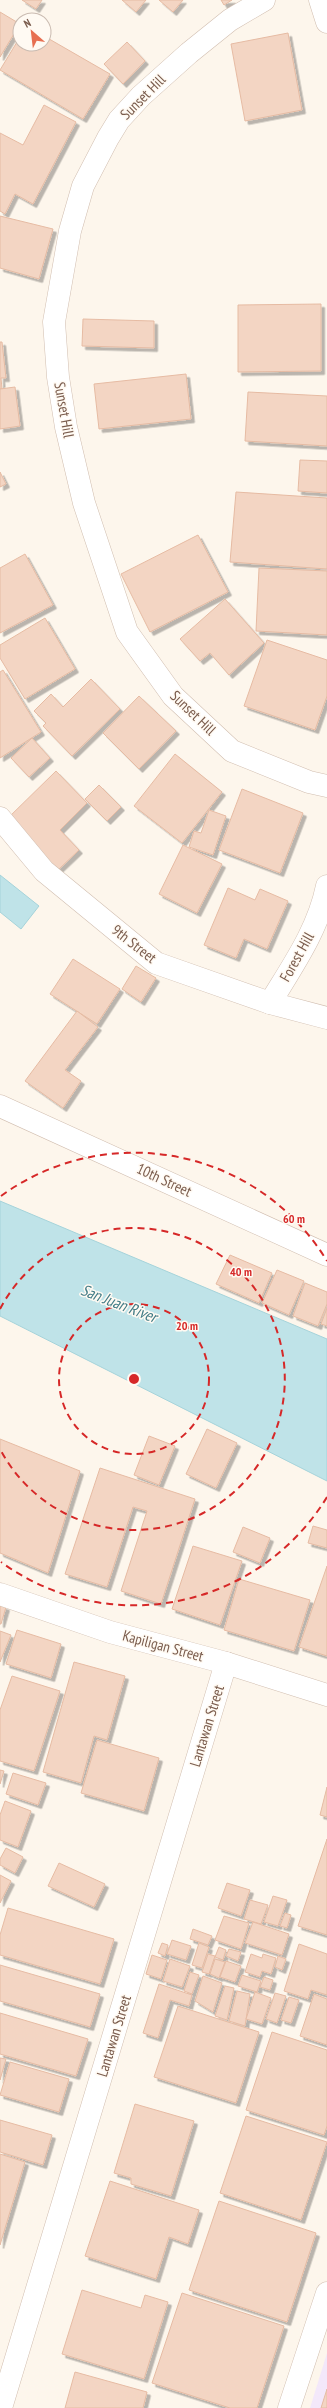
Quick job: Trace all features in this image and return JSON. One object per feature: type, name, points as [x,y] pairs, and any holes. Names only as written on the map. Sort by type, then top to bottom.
[{"type":"street","name":"Sunset Hill","points":[[264,0],[230,20],[189,53],[141,96],[119,120],[108,138],[83,186],[70,231],[54,322],[58,377],[66,427],[84,503],[127,632],[173,696],[232,751],[309,782],[327,786]]},
{"type":"street","points":[[320,0],[327,22]]},
{"type":"street","name":"9th Street","points":[[0,818],[44,871],[156,963],[270,1003],[327,1018]]},
{"type":"street","name":"Forest Hill","points":[[270,1003],[304,948],[323,905],[327,886]]},
{"type":"street","name":"10th Street","points":[[0,1106],[327,1255]]},
{"type":"street","name":"Kapiligan Street","points":[[0,1594],[110,1632],[226,1663],[327,1695]]},
{"type":"street","name":"Lantawan Street","points":[[1,2408],[226,1663]]},
{"type":"street","points":[[289,2408],[327,2293]]},
{"type":"shaded area","points":[[327,2353],[327,2408],[310,2408]]},
{"type":"water","points":[[0,875],[39,906],[21,929],[0,912]]},
{"type":"water","name":"San Juan River","points":[[0,1201],[327,1339],[327,1481],[0,1316]]},
{"type":"building","points":[[22,0],[42,0],[36,9]]},
{"type":"building","points":[[122,0],[146,0],[136,12]]},
{"type":"building","points":[[159,0],[183,0],[173,12]]},
{"type":"building","points":[[221,0],[232,0],[224,5]]},
{"type":"building","points":[[0,12],[12,19],[12,37],[0,57]]},
{"type":"building","points":[[288,33],[302,110],[245,121],[231,44]]},
{"type":"building","points":[[52,41],[110,74],[83,119],[0,70],[12,50],[12,52],[52,52]]},
{"type":"building","points":[[127,42],[145,61],[123,84],[104,64]]},
{"type":"building","points":[[44,105],[76,122],[33,204],[15,194],[5,214],[0,211],[0,133],[23,145]]},
{"type":"building","points":[[0,216],[53,229],[39,279],[0,268]]},
{"type":"building","points":[[321,304],[321,371],[238,372],[238,305]]},
{"type":"building","points":[[83,319],[154,321],[154,348],[82,346]]},
{"type":"building","points":[[0,342],[2,342],[6,378],[1,378],[2,389],[0,389]]},
{"type":"building","points":[[186,374],[191,419],[99,429],[94,384]]},
{"type":"building","points":[[15,387],[20,426],[0,429],[0,389]]},
{"type":"building","points":[[248,392],[327,396],[327,446],[245,441]]},
{"type":"building","points":[[300,460],[327,461],[327,493],[298,491]]},
{"type":"building","points":[[0,472],[6,484],[0,487]]},
{"type":"building","points":[[236,492],[327,498],[327,569],[230,562]]},
{"type":"building","points":[[198,535],[228,592],[150,632],[121,574]]},
{"type":"building","points":[[25,554],[53,605],[0,633],[0,568]]},
{"type":"building","points":[[259,568],[327,571],[327,635],[256,631]]},
{"type":"building","points":[[225,599],[264,643],[229,675],[210,653],[200,661],[180,639]]},
{"type":"building","points":[[45,618],[75,669],[25,699],[0,658],[0,645]]},
{"type":"building","points":[[267,640],[327,660],[327,696],[315,730],[244,706]]},
{"type":"building","points":[[3,670],[41,732],[0,758],[0,672]]},
{"type":"building","points":[[91,679],[120,709],[72,756],[43,726],[46,723],[34,711],[51,694],[63,707]]},
{"type":"building","points":[[139,696],[176,731],[139,769],[103,733]]},
{"type":"building","points":[[32,738],[50,758],[29,777],[11,758]]},
{"type":"building","points":[[175,754],[222,792],[182,843],[134,806]]},
{"type":"building","points":[[56,771],[87,803],[60,830],[79,850],[58,870],[7,819]]},
{"type":"building","points":[[99,785],[121,807],[107,821],[85,799]]},
{"type":"building","points":[[242,789],[303,813],[280,873],[219,850]]},
{"type":"building","points":[[209,810],[226,816],[213,855],[189,847],[194,831],[201,833]]},
{"type":"building","points":[[183,845],[222,864],[197,913],[159,894]]},
{"type":"building","points":[[228,888],[255,900],[260,889],[288,901],[267,949],[244,939],[236,958],[204,945]]},
{"type":"building","points":[[73,959],[120,989],[97,1024],[50,994]]},
{"type":"building","points":[[136,966],[156,978],[141,1002],[122,989]]},
{"type":"building","points":[[77,1011],[98,1027],[65,1070],[81,1081],[63,1108],[25,1081]]},
{"type":"building","points":[[230,1255],[272,1273],[259,1303],[216,1284]]},
{"type":"building","points":[[277,1270],[304,1281],[289,1315],[262,1303]]},
{"type":"building","points":[[305,1283],[327,1292],[327,1304],[318,1326],[293,1316]]},
{"type":"building","points":[[327,1308],[327,1326],[321,1324]]},
{"type":"building","points":[[207,1429],[237,1443],[216,1488],[186,1474]]},
{"type":"building","points":[[149,1436],[175,1446],[159,1485],[134,1475]]},
{"type":"building","points":[[0,1439],[80,1471],[48,1573],[0,1553]]},
{"type":"building","points":[[100,1468],[195,1499],[161,1604],[121,1591],[147,1511],[133,1507],[107,1587],[65,1574]]},
{"type":"building","points":[[313,1526],[327,1530],[327,1548],[308,1543]]},
{"type":"building","points":[[243,1527],[270,1538],[260,1563],[233,1552]]},
{"type":"building","points":[[193,1546],[242,1561],[220,1625],[172,1609]]},
{"type":"building","points":[[327,1566],[327,1656],[299,1647]]},
{"type":"building","points":[[239,1579],[310,1600],[294,1651],[224,1630]]},
{"type":"building","points":[[0,1605],[6,1607],[1,1624],[0,1624]]},
{"type":"building","points":[[17,1630],[61,1644],[51,1678],[6,1664]]},
{"type":"building","points":[[0,1631],[11,1635],[0,1662]]},
{"type":"building","points":[[74,1662],[125,1676],[107,1740],[94,1736],[81,1783],[43,1772]]},
{"type":"building","points":[[12,1676],[60,1691],[34,1771],[0,1761],[0,1710]]},
{"type":"building","points":[[97,1740],[159,1758],[144,1811],[81,1793]]},
{"type":"building","points":[[0,1770],[4,1771],[0,1784]]},
{"type":"building","points":[[13,1773],[46,1783],[38,1805],[6,1794]]},
{"type":"building","points":[[327,1787],[327,1817],[320,1815]]},
{"type":"building","points":[[5,1801],[31,1811],[18,1847],[0,1840],[0,1815]]},
{"type":"building","points":[[327,1839],[327,1935],[298,1926]]},
{"type":"building","points":[[6,1848],[23,1857],[15,1873],[0,1865],[0,1859]]},
{"type":"building","points":[[59,1863],[105,1884],[94,1907],[48,1886]]},
{"type":"building","points":[[0,1875],[11,1881],[0,1903]]},
{"type":"building","points":[[227,1883],[250,1890],[241,1916],[218,1908]]},
{"type":"building","points":[[273,1896],[287,1900],[278,1926],[264,1922]]},
{"type":"building","points":[[250,1900],[268,1905],[261,1924],[244,1919]]},
{"type":"building","points":[[8,1908],[114,1939],[100,1984],[0,1955],[0,1935]]},
{"type":"building","points":[[285,1913],[291,1915],[287,1928],[280,1926]]},
{"type":"building","points":[[224,1916],[249,1923],[241,1949],[215,1940]]},
{"type":"building","points":[[253,1922],[289,1934],[282,1955],[245,1943]]},
{"type":"building","points":[[193,1929],[212,1936],[208,1945],[190,1939]]},
{"type":"building","points":[[172,1940],[191,1946],[186,1960],[167,1954]]},
{"type":"building","points":[[162,1943],[168,1945],[165,1956],[158,1953]]},
{"type":"building","points":[[199,1943],[209,1947],[202,1968],[192,1965]]},
{"type":"building","points":[[299,1944],[327,1954],[327,1995],[311,1990],[308,1999],[284,1991]]},
{"type":"building","points":[[219,1947],[226,1950],[223,1960],[215,1957]]},
{"type":"building","points":[[229,1949],[241,1952],[238,1961],[226,1956]]},
{"type":"building","points":[[208,1954],[215,1956],[209,1974],[202,1972]]},
{"type":"building","points":[[251,1954],[262,1958],[263,1954],[276,1958],[271,1974],[262,1971],[260,1977],[245,1972]]},
{"type":"building","points":[[152,1955],[167,1960],[161,1979],[146,1974]]},
{"type":"building","points":[[278,1956],[286,1959],[282,1970],[275,1967]]},
{"type":"building","points":[[170,1959],[190,1966],[182,1987],[163,1981]]},
{"type":"building","points":[[215,1959],[225,1962],[219,1978],[210,1974]]},
{"type":"building","points":[[226,1961],[241,1966],[235,1982],[220,1977]]},
{"type":"building","points":[[0,1965],[100,1994],[90,2027],[0,2001]]},
{"type":"building","points":[[190,1972],[199,1975],[192,1994],[184,1991]]},
{"type":"building","points":[[242,1975],[261,1981],[257,1992],[238,1986]]},
{"type":"building","points":[[203,1976],[222,1983],[213,2012],[195,2001]]},
{"type":"building","points":[[264,1977],[273,1980],[270,1990],[260,1987]]},
{"type":"building","points":[[159,1984],[192,1995],[189,2006],[170,2000],[158,2038],[143,2033]]},
{"type":"building","points":[[225,1986],[234,1988],[227,2020],[215,2016]]},
{"type":"building","points":[[237,1991],[250,1994],[245,2026],[229,2021]]},
{"type":"building","points":[[255,1992],[271,1998],[262,2024],[246,2019]]},
{"type":"building","points":[[275,1993],[286,1996],[277,2023],[266,2019]]},
{"type":"building","points":[[314,1994],[327,1999],[327,2045],[300,2036]]},
{"type":"building","points":[[289,1997],[299,2000],[291,2023],[281,2020]]},
{"type":"building","points":[[178,2006],[259,2032],[236,2103],[154,2077]]},
{"type":"building","points":[[0,2013],[88,2039],[76,2076],[0,2054]]},
{"type":"building","points":[[272,2032],[327,2050],[327,2126],[324,2135],[246,2110]]},
{"type":"building","points":[[0,2058],[6,2059],[0,2080]]},
{"type":"building","points":[[10,2062],[69,2079],[59,2112],[0,2095]]},
{"type":"building","points":[[135,2104],[194,2121],[171,2196],[131,2184],[131,2178],[114,2173]]},
{"type":"building","points":[[246,2116],[327,2142],[301,2220],[220,2193]]},
{"type":"building","points":[[0,2120],[52,2135],[43,2165],[0,2152]]},
{"type":"building","points":[[0,2154],[25,2162],[0,2245]]},
{"type":"building","points":[[110,2181],[199,2210],[188,2244],[169,2237],[156,2279],[85,2256]]},
{"type":"building","points":[[219,2201],[316,2233],[287,2322],[189,2290]]},
{"type":"building","points":[[82,2290],[141,2308],[145,2295],[168,2302],[144,2379],[62,2354]]},
{"type":"building","points":[[182,2293],[284,2326],[257,2408],[230,2408],[152,2383]]},
{"type":"building","points":[[75,2372],[147,2392],[143,2408],[65,2408]]},
{"type":"building","points":[[327,2389],[327,2408],[321,2408]]}]
